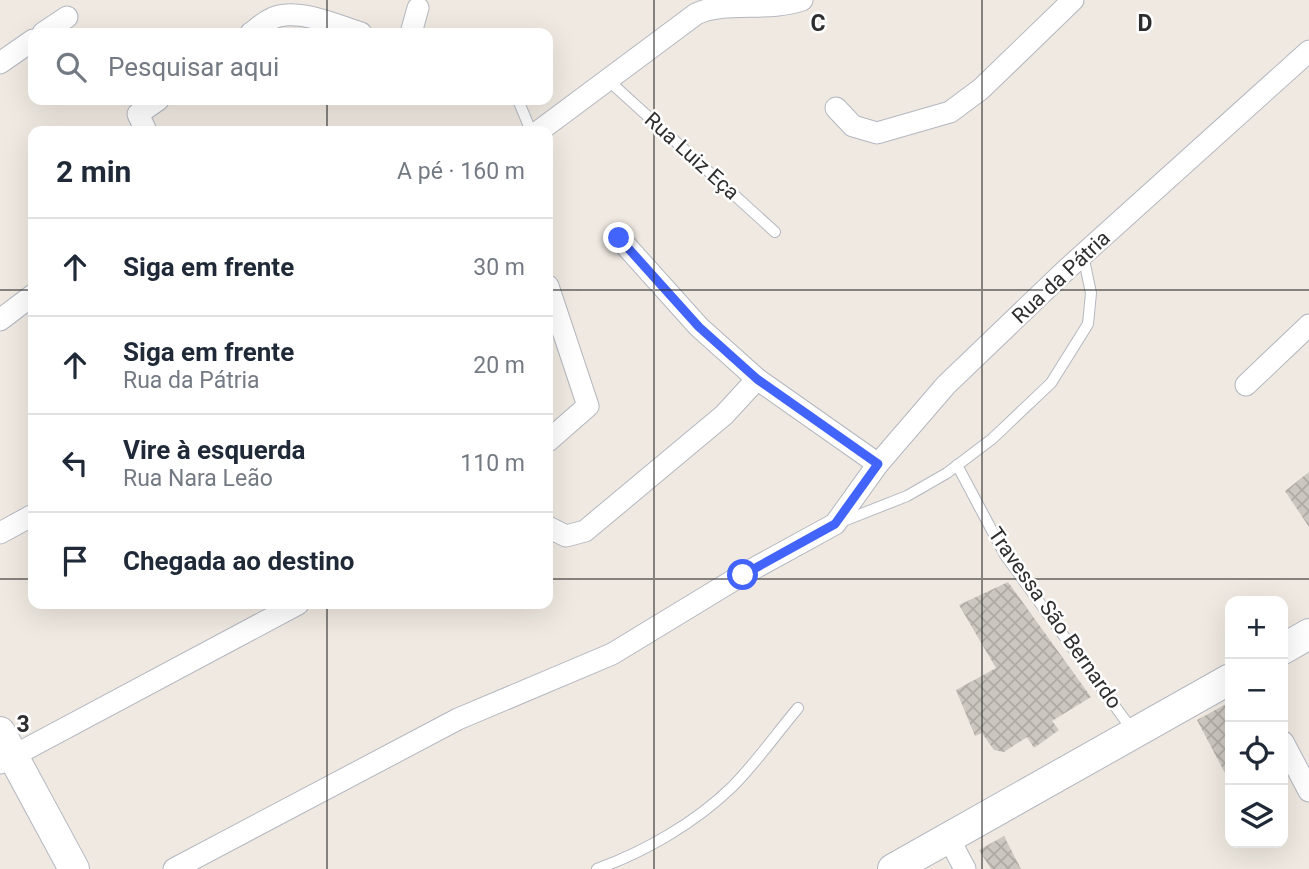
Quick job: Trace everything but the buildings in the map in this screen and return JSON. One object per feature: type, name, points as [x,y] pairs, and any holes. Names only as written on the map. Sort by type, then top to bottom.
[{"type":"main road","points":[[1288,646],[1309,634]]},
{"type":"main road","points":[[893,869],[1225,682]]},
{"type":"main road","points":[[4,750],[74,869]]},
{"type":"street","points":[[546,126],[609,80],[695,7],[769,8],[802,0]]},
{"type":"street","points":[[836,108],[853,126],[877,133],[950,112],[981,89],[1073,0]]},
{"type":"street","points":[[412,28],[418,8]]},
{"type":"street","points":[[258,28],[271,18],[285,15],[340,28]]},
{"type":"street","points":[[50,28],[67,17]]},
{"type":"street","points":[[0,63],[28,43]]},
{"type":"street","name":"Rua da Pátria","points":[[835,524],[878,464],[946,386],[1083,255],[1309,51]]},
{"type":"street","points":[[144,126],[138,114],[151,105]]},
{"type":"street","points":[[619,238],[699,327],[757,379],[878,464]]},
{"type":"street","points":[[0,320],[28,299]]},
{"type":"street","points":[[553,301],[589,406],[553,437]]},
{"type":"street","points":[[1246,385],[1309,325]]},
{"type":"street","points":[[553,530],[566,536],[585,531],[724,415],[757,379]]},
{"type":"street","points":[[0,533],[28,518]]},
{"type":"street","points":[[174,869],[458,719],[612,654],[743,575],[835,524]]},
{"type":"street","points":[[4,750],[288,609]]},
{"type":"street","points":[[1288,752],[1309,791]]},
{"type":"street","points":[[948,837],[965,869]]},
{"type":"lane","name":"Rua Luiz Eça","points":[[609,80],[775,232]]},
{"type":"lane","points":[[520,105],[529,126]]},
{"type":"lane","points":[[835,524],[907,496],[957,465],[992,439],[1051,383],[1088,324],[1091,293],[1083,255]]},
{"type":"lane","name":"Travessa São Bernardo","points":[[957,465],[1005,555],[1135,733]]},
{"type":"lane","points":[[597,869],[628,858],[703,811],[732,787],[798,708]]},
{"type":"route","points":[[619,238],[699,327],[757,379],[878,464],[835,524],[743,575]]}]
